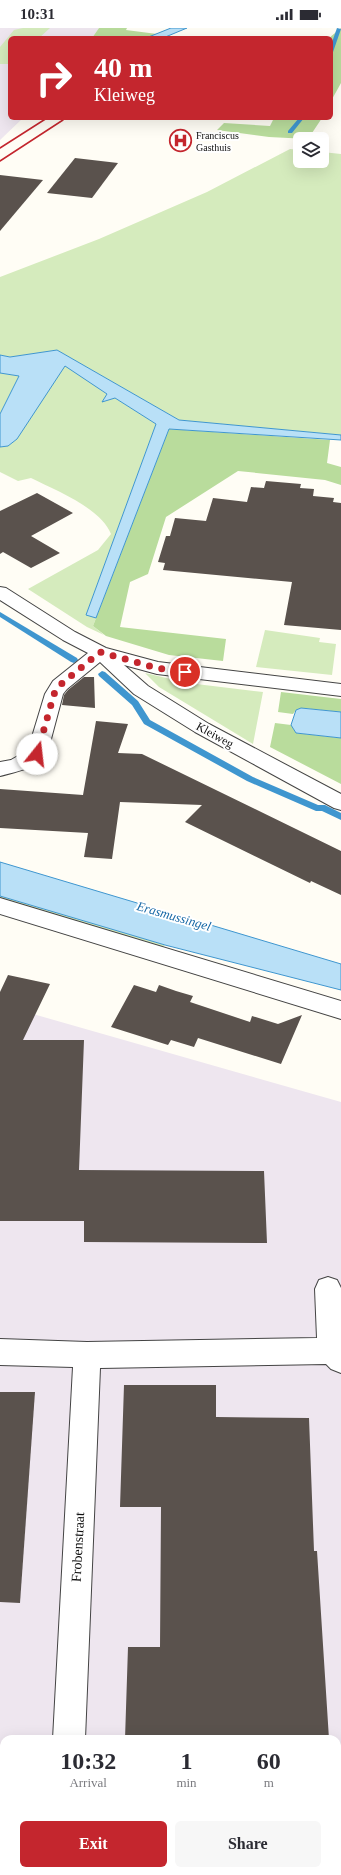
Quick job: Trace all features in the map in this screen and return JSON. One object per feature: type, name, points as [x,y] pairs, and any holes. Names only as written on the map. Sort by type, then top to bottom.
[{"type":"street","name":"Kleiweg","points":[[0,592],[69,636],[100,652],[157,668],[341,690]]},
{"type":"street","name":"Kleiweg","points":[[100,652],[141,690],[261,761],[341,803]]},
{"type":"street","points":[[0,769],[17,765],[37,754],[54,694],[60,685],[100,652]]},
{"type":"street","points":[[0,906],[341,1010]]},
{"type":"street","points":[[0,1352],[87,1355],[336,1355],[328,1289]]},
{"type":"street","name":"Frobenstraat","points":[[68,1735],[87,1355]]},
{"type":"shaded area","points":[[0,28],[99,28],[93,36],[8,36],[8,120],[21,120],[0,140]]},
{"type":"shaded area","points":[[0,1014],[33,1014],[341,1102],[341,1735],[0,1735]]},
{"type":"green space","points":[[23,28],[50,28],[41,36],[9,36],[14,30]]},
{"type":"green space","points":[[99,28],[127,28],[126,30],[157,34],[152,36],[93,36]]},
{"type":"green space","points":[[341,28],[341,83],[333,97],[333,36],[331,36]]},
{"type":"green space","points":[[8,37],[8,64],[0,64],[0,47]]},
{"type":"green space","points":[[273,120],[321,120],[313,132],[293,132],[293,138],[269,137],[217,130],[224,123],[270,126]]},
{"type":"green space","points":[[290,149],[293,149],[293,168],[329,168],[329,153],[341,154],[341,435],[179,420],[57,350],[10,357],[0,355],[0,277],[99,239],[207,192]]},
{"type":"green space","points":[[65,365],[107,394],[103,401],[115,398],[156,424],[86,615],[96,618],[93,626],[104,635],[87,627],[28,589],[98,550],[111,534],[106,525],[88,508],[52,488],[31,478],[18,481],[0,472],[0,447],[8,446],[17,439]]},
{"type":"green space","points":[[0,373],[19,376],[0,414]]},
{"type":"green space","points":[[169,429],[330,440],[327,463],[341,467],[341,485],[325,480],[238,471],[166,517],[148,574],[130,582],[120,627],[226,639],[223,661],[169,655],[106,636],[93,626]]},
{"type":"green space","points":[[265,630],[320,638],[319,642],[336,644],[332,675],[256,667]]},
{"type":"green space","points":[[145,673],[188,683],[263,692],[253,744],[159,687]]},
{"type":"green space","points":[[281,692],[341,699],[341,712],[302,708],[296,710],[293,714],[278,712]]},
{"type":"green space","points":[[275,723],[291,725],[296,733],[341,738],[341,784],[270,747]]},
{"type":"green space","points":[[0,896],[165,945],[162,948],[0,900]]},
{"type":"water","points":[[171,28],[187,28],[168,36],[151,36]]},
{"type":"water","points":[[57,350],[179,420],[341,435],[341,440],[169,429],[96,618],[86,615],[156,424],[115,398],[102,402],[107,394],[65,366],[17,439],[8,446],[0,447],[0,414],[19,376],[0,373],[0,355],[10,357]]},
{"type":"water","points":[[301,708],[341,712],[341,738],[296,733],[291,725],[296,710]]},
{"type":"water","name":"Erasmussingel","points":[[0,862],[341,964],[341,990],[165,945],[0,896]]},
{"type":"building","points":[[75,158],[118,163],[92,198],[47,193]]},
{"type":"building","points":[[0,175],[43,180],[0,231]]},
{"type":"building","points":[[266,481],[301,484],[300,488],[314,489],[313,496],[334,498],[333,502],[341,503],[341,630],[284,625],[292,582],[163,570],[165,563],[158,562],[166,536],[170,536],[175,518],[206,521],[213,498],[247,502],[251,487],[264,488]]},
{"type":"building","points":[[37,493],[73,513],[31,536],[60,553],[31,568],[3,552],[0,554],[0,511]]},
{"type":"building","points":[[84,677],[94,677],[95,708],[62,705],[64,695]]},
{"type":"building","points":[[96,721],[128,724],[118,753],[142,754],[341,851],[341,895],[311,881],[310,883],[185,822],[202,805],[120,802],[112,859],[84,857],[88,833],[0,828],[0,789],[83,795]]},
{"type":"building","points":[[8,975],[50,984],[23,1040],[84,1040],[79,1170],[264,1171],[267,1243],[84,1242],[84,1221],[0,1221],[0,992]]},
{"type":"building","points":[[134,985],[156,992],[159,985],[193,996],[190,1002],[250,1022],[252,1016],[278,1024],[302,1015],[281,1064],[198,1038],[194,1047],[171,1040],[168,1045],[111,1027]]},
{"type":"building","points":[[124,1385],[216,1385],[216,1417],[309,1418],[314,1551],[317,1551],[329,1735],[125,1735],[128,1647],[160,1647],[161,1507],[120,1507]]},
{"type":"building","points":[[0,1392],[35,1392],[20,1603],[0,1602]]},
{"type":"waterway","points":[[333,46],[339,28]]},
{"type":"waterway","points":[[290,132],[300,120]]},
{"type":"waterway","points":[[0,614],[74,660]]},
{"type":"waterway","points":[[102,674],[135,703],[147,722],[250,779],[319,809],[322,807],[341,817]]},
{"type":"railway","points":[[0,148],[44,120]]},
{"type":"railway","points":[[0,161],[63,120]]},
{"type":"place","name":"Franciscus Gasthuis","points":[[181,141]]},
{"type":"route","points":[[37,754],[54,694],[60,685],[100,652],[157,668],[185,672]]}]
